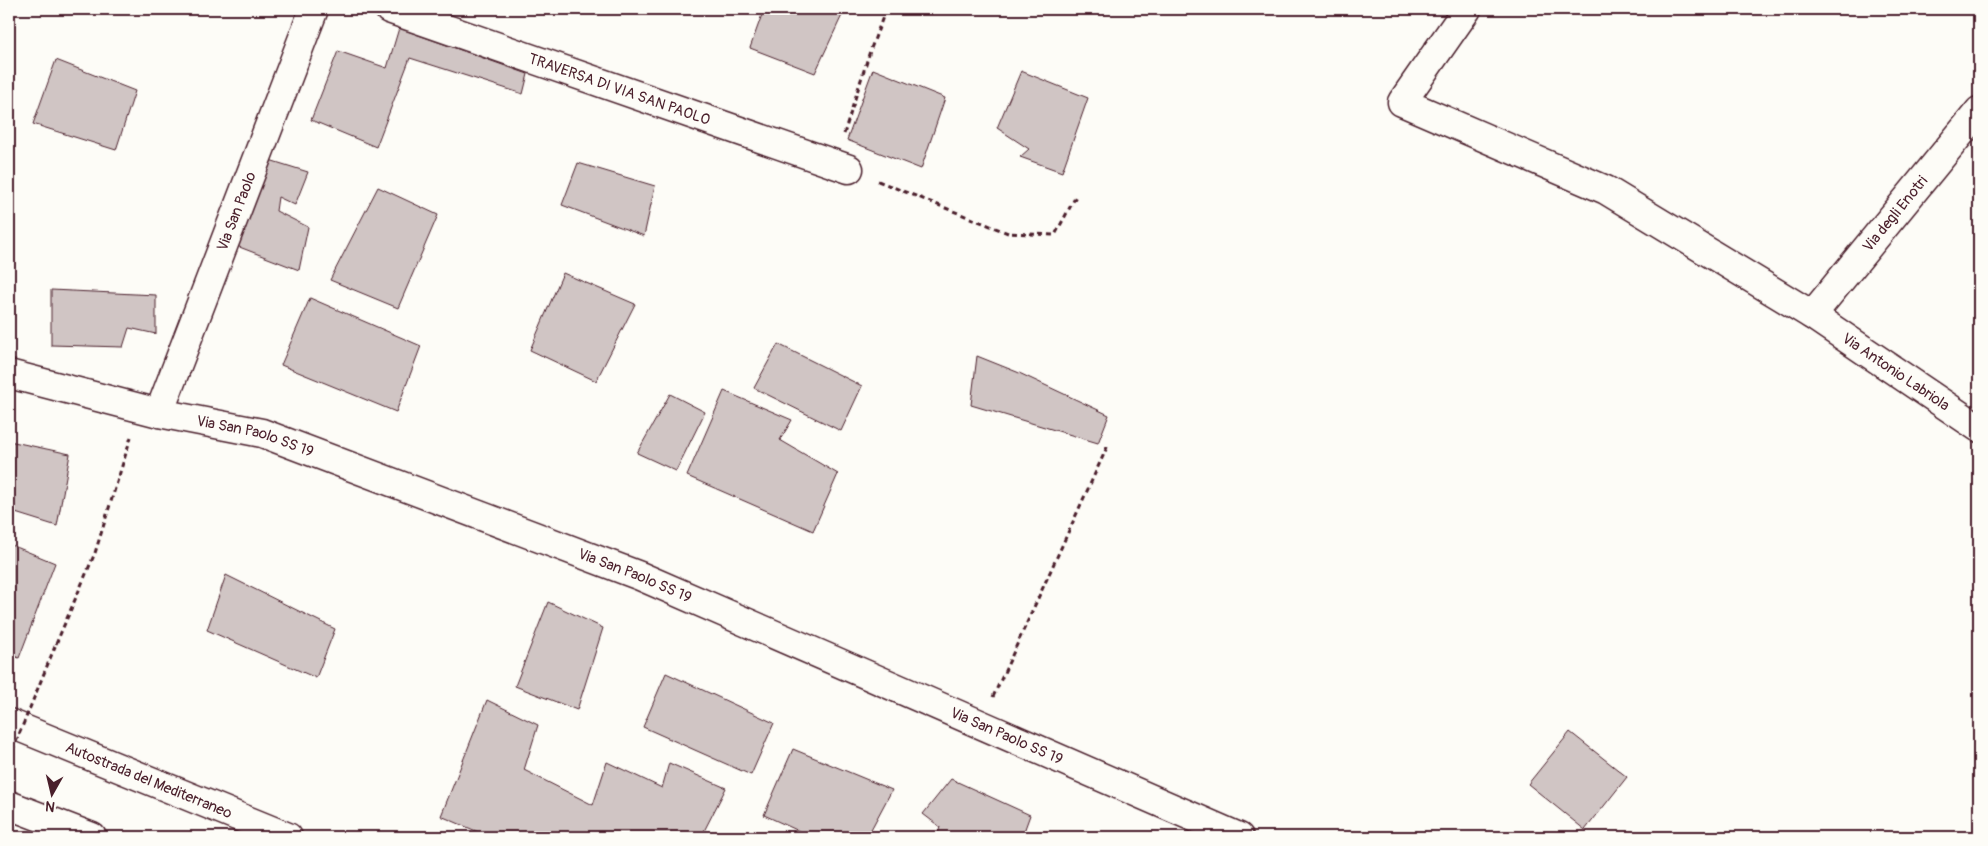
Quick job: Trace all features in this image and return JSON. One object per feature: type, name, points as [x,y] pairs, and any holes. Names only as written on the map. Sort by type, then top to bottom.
[{"type":"main road","name":"Via San Paolo","points":[[150,410],[314,9]]},
{"type":"main road","name":"TRAVERSA DI VIA SAN PAOLO","points":[[389,9],[842,166]]},
{"type":"main road","name":"Via Antonio Labriola","points":[[1468,9],[1402,102],[1606,190],[1812,316],[1979,428]]},
{"type":"main road","name":"Via degli Enotri","points":[[1812,316],[1979,111]]},
{"type":"main road","name":"Via San Paolo SS 19","points":[[9,374],[150,410],[262,433],[640,576],[1240,837]]},
{"type":"main road","name":"Autostrada del Mediterraneo","points":[[9,723],[288,837]]},
{"type":"main road","points":[[9,804],[92,837]]},
{"type":"path","points":[[886,9],[870,51],[842,166],[1008,233],[1055,236],[1076,196]]},
{"type":"path","points":[[9,760],[95,553],[150,410]]},
{"type":"path","points":[[980,724],[1108,445]]},
{"type":"building","points":[[764,9],[838,9],[844,11],[815,73],[750,48]]},
{"type":"building","points":[[399,28],[528,74],[523,94],[410,58],[376,147],[311,120],[338,51],[387,68]]},
{"type":"building","points":[[56,60],[135,91],[116,150],[33,124]]},
{"type":"building","points":[[873,69],[945,98],[921,169],[847,140]]},
{"type":"building","points":[[1021,71],[1088,98],[1062,172],[1020,157],[1029,149],[997,128]]},
{"type":"building","points":[[263,158],[308,172],[295,205],[278,197],[276,211],[308,227],[299,270],[229,243]]},
{"type":"building","points":[[578,163],[655,186],[644,236],[562,205]]},
{"type":"building","points":[[378,187],[438,215],[398,308],[330,280]]},
{"type":"building","points":[[563,273],[635,304],[596,381],[530,350]]},
{"type":"building","points":[[51,290],[156,295],[156,334],[129,328],[123,347],[51,345]]},
{"type":"building","points":[[310,298],[421,346],[396,412],[281,365]]},
{"type":"building","points":[[778,344],[862,386],[841,431],[754,388]]},
{"type":"building","points":[[977,356],[1017,372],[1109,415],[1098,443],[971,405]]},
{"type":"building","points":[[724,391],[792,420],[780,440],[838,474],[813,531],[687,476]]},
{"type":"building","points":[[670,394],[705,412],[676,471],[637,453]]},
{"type":"building","points":[[9,441],[70,454],[57,526],[9,511]]},
{"type":"building","points":[[9,544],[55,563],[19,658],[9,654]]},
{"type":"building","points":[[226,575],[335,629],[316,678],[207,630]]},
{"type":"building","points":[[548,602],[603,628],[577,710],[515,686]]},
{"type":"building","points":[[666,673],[774,723],[751,775],[643,727]]},
{"type":"building","points":[[487,700],[538,725],[524,770],[593,805],[607,762],[662,788],[669,763],[726,788],[701,837],[490,837],[441,816]]},
{"type":"building","points":[[1570,732],[1627,777],[1585,830],[1528,784]]},
{"type":"building","points":[[793,749],[892,790],[867,837],[812,837],[764,815]]},
{"type":"building","points":[[951,779],[1030,815],[1022,837],[937,837],[940,827],[923,814]]}]
